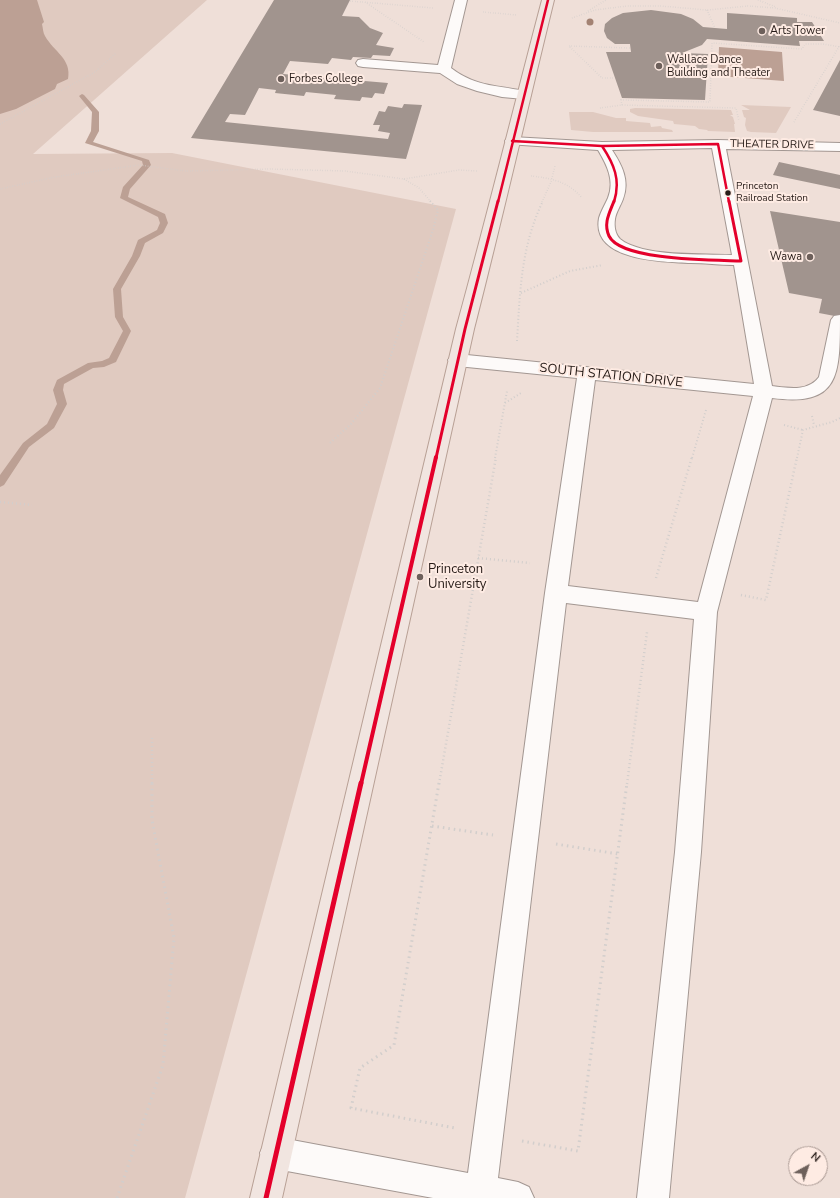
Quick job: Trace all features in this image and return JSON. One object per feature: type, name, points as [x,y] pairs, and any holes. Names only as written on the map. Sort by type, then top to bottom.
[{"type":"main road","points":[[266,1198],[457,360],[494,220],[512,141],[548,0]]},
{"type":"street","points":[[461,0],[445,63],[452,76],[469,85],[498,93],[524,95]]},
{"type":"street","points":[[363,64],[445,63]]},
{"type":"street","name":"THEATER DRIVE","points":[[512,141],[602,146],[718,144],[840,147]]},
{"type":"street","points":[[653,1198],[688,852],[706,612],[764,392],[741,261],[718,144]]},
{"type":"street","points":[[602,146],[613,163],[617,175],[618,191],[607,219],[605,230],[610,239],[632,252],[651,256],[741,261]]},
{"type":"street","name":"SOUTH STATION DRIVE","points":[[457,360],[764,392],[806,394],[825,385],[828,378],[840,320]]},
{"type":"street","points":[[480,1191],[556,593],[587,373]]},
{"type":"street","points":[[556,593],[706,612]]},
{"type":"street","points":[[276,1154],[518,1198]]},
{"type":"path","points":[[365,1],[370,0]]},
{"type":"path","points":[[584,14],[606,0]]},
{"type":"path","points":[[758,0],[786,11]]},
{"type":"path","points":[[350,1],[365,1],[433,8]]},
{"type":"path","points":[[365,1],[445,63]]},
{"type":"path","points":[[572,18],[595,10],[627,6],[661,6],[708,10],[762,6],[840,23]]},
{"type":"path","points":[[708,10],[715,28]]},
{"type":"path","points":[[480,11],[517,15]]},
{"type":"path","points":[[622,105],[621,100],[710,102],[712,43],[802,49],[805,44],[840,46],[793,125]]},
{"type":"path","points":[[615,78],[602,78],[569,46],[630,48]]},
{"type":"path","points":[[0,124],[95,72],[116,53]]},
{"type":"path","points":[[600,108],[622,105],[736,108],[740,122]]},
{"type":"path","points":[[516,342],[520,293],[530,229],[553,179],[556,161]]},
{"type":"path","points":[[0,189],[55,177],[139,166],[160,167],[186,171],[270,169],[345,171],[404,179],[460,170],[484,172]]},
{"type":"path","points":[[529,176],[553,179],[568,185],[582,198]]},
{"type":"path","points":[[330,443],[350,424],[380,388],[433,230],[438,210],[419,188],[404,179]]},
{"type":"path","points":[[520,293],[570,271],[610,264]]},
{"type":"path","points":[[461,1129],[351,1108],[360,1068],[394,1045],[508,384]]},
{"type":"path","points":[[654,584],[707,406]]},
{"type":"path","points":[[780,424],[803,430],[814,425],[829,423],[840,418]]},
{"type":"path","points":[[738,595],[766,600],[803,430]]},
{"type":"path","points":[[0,502],[32,505]]},
{"type":"path","points":[[478,558],[531,563]]},
{"type":"path","points":[[521,1141],[578,1151],[647,631]]},
{"type":"path","points":[[117,1198],[163,1065],[174,938],[152,820],[152,738]]},
{"type":"path","points":[[432,826],[497,835]]},
{"type":"path","points":[[548,843],[618,854]]},
{"type":"shaded area","points":[[0,0],[207,0],[33,154],[172,153],[456,209],[185,1198],[0,1198]]},
{"type":"shaded area","points":[[0,0],[37,0],[44,22],[42,24],[44,35],[65,61],[69,72],[68,79],[57,84],[55,89],[16,109],[0,114]]},
{"type":"shaded area","points":[[719,47],[782,52],[784,81],[718,76]]},
{"type":"shaded area","points":[[741,105],[791,107],[776,133],[751,132],[747,131],[745,125],[746,118],[744,117],[742,110],[750,110]]},
{"type":"shaded area","points":[[630,109],[731,110],[733,115],[730,115],[733,117],[735,132],[708,131],[699,129],[695,126],[674,124],[673,121],[638,116],[630,112]]},
{"type":"shaded area","points":[[569,112],[593,112],[616,118],[626,118],[626,121],[650,123],[651,127],[661,126],[662,128],[672,130],[673,132],[593,132],[571,130]]},
{"type":"building","name":"Forbes College","points":[[274,0],[350,0],[342,16],[359,17],[370,28],[383,33],[376,45],[394,48],[390,56],[373,55],[371,58],[353,57],[351,60],[332,58],[328,64],[290,61],[283,74],[388,83],[384,94],[375,93],[372,98],[362,97],[360,101],[334,99],[336,95],[306,92],[304,96],[275,93],[276,90],[259,88],[245,115],[230,114],[225,122],[388,139],[390,133],[378,131],[380,125],[373,125],[379,111],[385,112],[388,106],[402,108],[404,104],[422,105],[406,159],[191,138]]},
{"type":"building","points":[[651,10],[681,14],[693,19],[703,27],[727,29],[727,13],[797,18],[797,22],[812,22],[824,41],[799,41],[800,46],[707,39],[702,45],[682,53],[708,54],[705,100],[622,98],[606,52],[631,52],[630,44],[615,44],[607,38],[604,31],[605,24],[612,18],[623,13]]},
{"type":"building","points":[[840,60],[840,116],[813,110]]},
{"type":"building","points":[[779,162],[840,175],[840,189],[773,175]]},
{"type":"building","name":"Wawa","points":[[770,211],[840,222],[840,317],[819,313],[822,299],[789,293]]},
{"type":"waterway","points":[[0,483],[26,445],[51,426],[62,404],[58,390],[60,382],[91,365],[104,364],[113,360],[127,331],[119,317],[117,289],[136,256],[141,242],[160,231],[164,223],[162,216],[124,198],[126,189],[147,165],[145,160],[89,143],[95,131],[96,112],[82,96]]},
{"type":"transit line","points":[[266,1198],[465,329],[548,0]]},
{"type":"transit line","points":[[512,141],[602,146]]},
{"type":"transit line","points":[[718,144],[741,261],[693,259],[637,252],[623,247],[609,237],[607,231],[607,219],[614,202],[618,185],[616,171],[602,146],[718,144]]},
{"type":"place","name":"Arts Tower","points":[[762,31]]},
{"type":"place","name":"Wallace Dance Building and Theater","points":[[659,66]]},
{"type":"place","name":"Forbes College","points":[[281,79]]},
{"type":"place","name":"Princeton Railroad Station","points":[[728,193]]},
{"type":"place","name":"Wawa","points":[[810,257]]},
{"type":"place","name":"Princeton University","points":[[420,577]]}]
